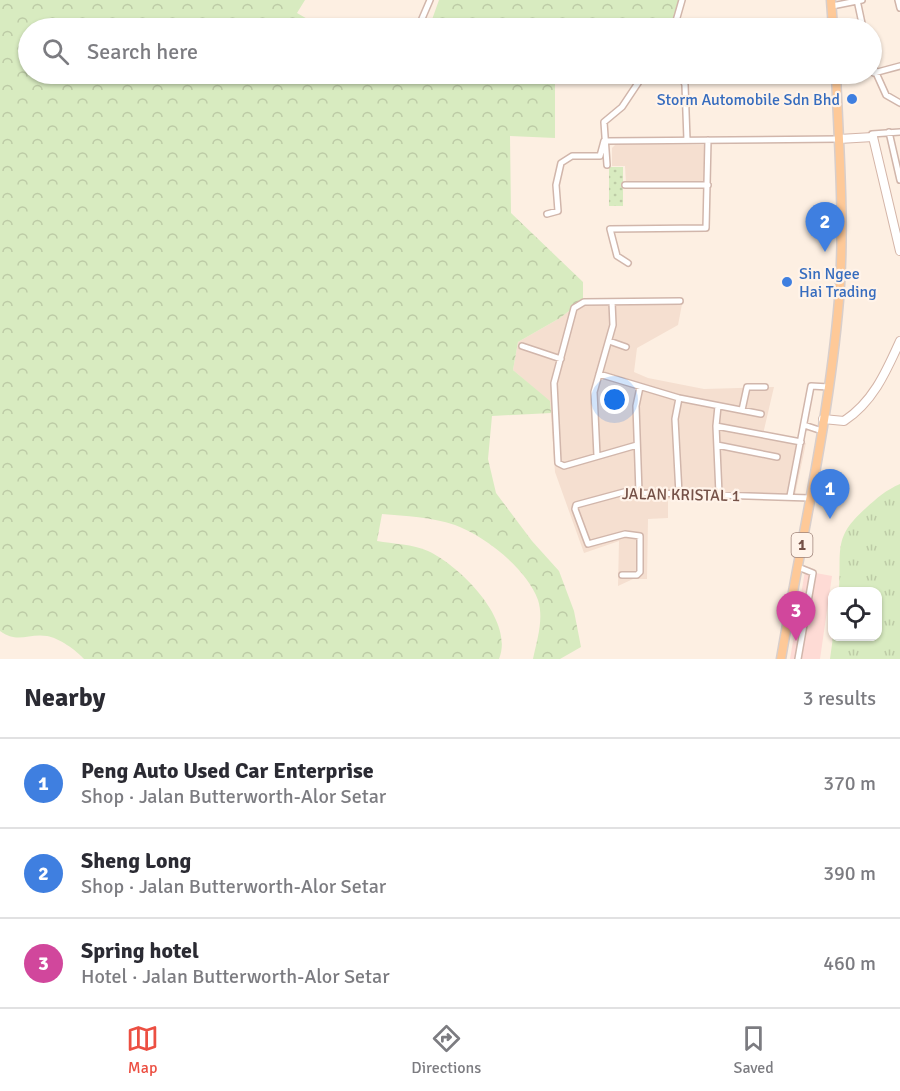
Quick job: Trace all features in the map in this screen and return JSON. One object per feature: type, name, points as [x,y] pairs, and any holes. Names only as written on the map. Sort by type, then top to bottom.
[{"type":"main road","points":[[832,3],[833,18]]},
{"type":"main road","name":"1","points":[[781,659],[822,431],[839,300],[841,256],[836,84]]},
{"type":"street","points":[[422,18],[430,0]]},
{"type":"street","points":[[677,18],[682,0]]},
{"type":"street","points":[[832,3],[858,0],[861,18]]},
{"type":"street","points":[[898,0],[900,9]]},
{"type":"street","points":[[882,72],[900,66]]},
{"type":"street","points":[[607,165],[604,122],[622,107],[637,84]]},
{"type":"street","points":[[685,84],[687,141]]},
{"type":"street","points":[[880,84],[886,95],[900,103]]},
{"type":"street","points":[[889,132],[900,177]]},
{"type":"street","points":[[872,134],[900,132]]},
{"type":"street","points":[[606,141],[873,137],[900,251]]},
{"type":"street","points":[[628,263],[617,256],[610,229],[706,228],[708,140]]},
{"type":"street","points":[[547,214],[558,211],[556,184],[561,163],[572,156],[602,155],[606,141]]},
{"type":"street","points":[[625,185],[708,184]]},
{"type":"street","points":[[637,445],[559,465],[557,461],[554,390],[574,309],[584,302],[680,301]]},
{"type":"street","points":[[597,456],[594,402],[599,374],[613,325],[612,302]]},
{"type":"street","points":[[609,341],[626,347]]},
{"type":"street","points":[[823,419],[844,421],[867,402],[879,385],[900,341]]},
{"type":"street","points":[[522,346],[561,359]]},
{"type":"street","points":[[599,374],[679,398],[761,414]]},
{"type":"street","points":[[790,496],[811,386],[829,387]]},
{"type":"street","points":[[639,493],[636,406],[640,387]]},
{"type":"street","points":[[742,410],[747,387],[765,387]]},
{"type":"street","points":[[679,398],[675,419],[679,494]]},
{"type":"street","points":[[718,406],[716,426],[719,494]]},
{"type":"street","points":[[804,425],[822,431]]},
{"type":"street","points":[[716,426],[801,442]]},
{"type":"street","points":[[717,445],[777,457]]},
{"type":"street","name":"JALAN KRISTAL 1","points":[[622,575],[640,572],[640,536],[625,534],[588,544],[575,507],[611,494],[719,494],[810,498]]},
{"type":"street","points":[[798,567],[813,573],[798,659]]},
{"type":"shaded area","points":[[616,144],[705,145],[705,183],[626,184],[625,166],[612,166],[612,148]]},
{"type":"shaded area","points":[[683,299],[678,325],[637,348],[634,372],[648,378],[704,389],[774,387],[763,434],[806,443],[794,500],[668,499],[668,518],[648,519],[647,579],[633,579],[618,586],[619,541],[584,553],[555,472],[550,402],[513,370],[518,342],[560,318],[583,300]]},
{"type":"shaded area","points":[[805,571],[832,576],[830,587],[828,587],[828,604],[820,659],[790,659]]},
{"type":"green space","points":[[0,0],[305,0],[297,13],[306,18],[18,18],[18,84],[555,84],[555,138],[510,136],[511,213],[583,282],[583,300],[560,318],[518,342],[513,370],[550,401],[551,413],[492,416],[488,459],[496,493],[532,541],[559,571],[574,611],[581,647],[560,659],[533,659],[539,630],[540,607],[533,588],[504,555],[479,537],[455,525],[409,516],[382,514],[377,541],[428,551],[441,558],[469,581],[492,612],[499,628],[502,644],[499,659],[84,659],[67,645],[52,637],[40,635],[18,638],[0,631]]},
{"type":"green space","points":[[439,0],[679,0],[674,18],[433,18]]},
{"type":"green space","points":[[609,167],[623,167],[623,206],[609,206]]},
{"type":"green space","points":[[900,484],[900,659],[830,659],[832,641],[882,641],[882,587],[839,587],[840,555],[843,537],[855,518],[890,489]]},
{"type":"place","name":"Storm Automobile Sdn Bhd","points":[[852,99]]},
{"type":"place","name":"Sheng Long","points":[[825,252]]},
{"type":"place","name":"Sin Ngee Hai Trading","points":[[787,282]]},
{"type":"place","name":"Peng Auto Used Car Enterprise","points":[[830,519]]},
{"type":"place","name":"Spring hotel","points":[[796,641]]}]
